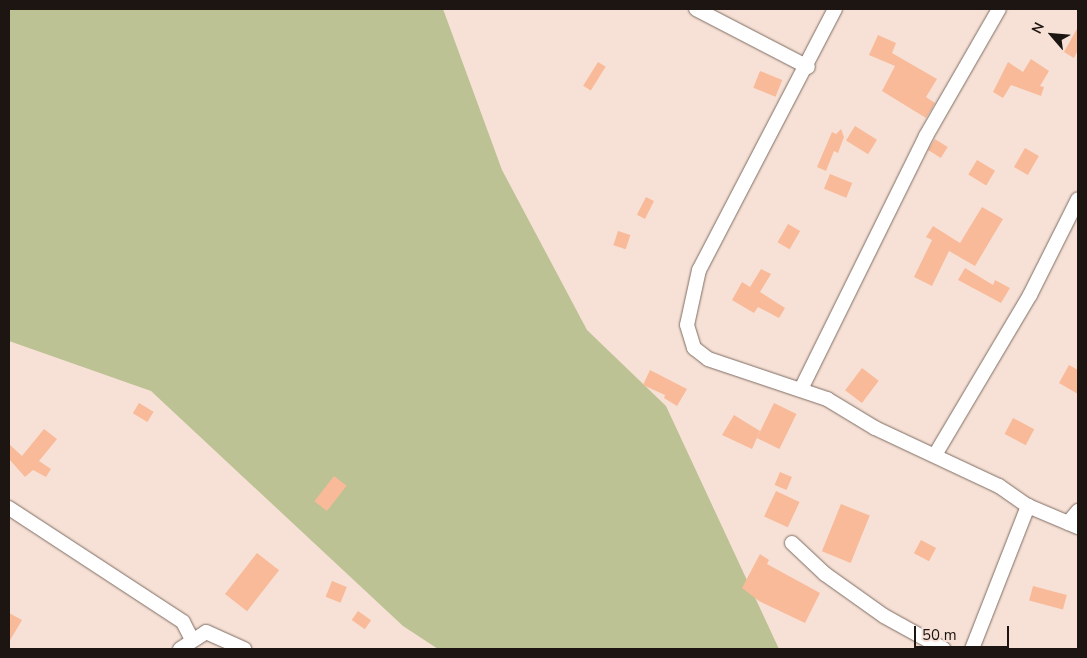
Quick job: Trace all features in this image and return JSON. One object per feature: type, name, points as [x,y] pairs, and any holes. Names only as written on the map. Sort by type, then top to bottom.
[{"type":"street","points":[[696,9],[808,67]]},
{"type":"street","points":[[835,9],[808,67],[699,270],[688,325],[694,348],[708,358],[801,389],[934,456],[999,486],[1028,506],[1073,525],[1078,511]]},
{"type":"street","points":[[801,389],[926,136],[999,9]]},
{"type":"street","points":[[934,456],[1030,295],[1078,199]]},
{"type":"street","points":[[972,649],[1028,506]]},
{"type":"street","points":[[9,508],[182,622],[191,638]]},
{"type":"street","points":[[792,544],[825,574],[884,616],[944,649]]},
{"type":"street","points":[[180,649],[191,638],[206,632],[244,649]]},
{"type":"green space","points":[[9,9],[443,9],[502,170],[587,330],[666,406],[779,649],[438,649],[403,626],[151,391],[9,341]]},
{"type":"building","points":[[1078,27],[1078,50],[1074,58],[1064,52]]},
{"type":"building","points":[[878,35],[896,43],[892,53],[937,79],[926,97],[935,103],[926,118],[882,91],[895,66],[869,55]]},
{"type":"building","points":[[1031,59],[1049,71],[1040,86],[1044,87],[1041,96],[1011,85],[1003,98],[993,92],[1008,62],[1023,72]]},
{"type":"building","points":[[598,62],[606,67],[591,91],[583,86]]},
{"type":"building","points":[[760,71],[782,80],[776,97],[753,88]]},
{"type":"building","points":[[855,126],[877,140],[868,154],[846,140]]},
{"type":"building","points":[[841,129],[844,137],[838,153],[834,151],[826,171],[817,167],[832,132],[836,134]]},
{"type":"building","points":[[935,139],[948,147],[941,158],[928,150]]},
{"type":"building","points":[[1025,148],[1039,156],[1028,175],[1014,167]]},
{"type":"building","points":[[977,160],[995,171],[986,185],[968,175]]},
{"type":"building","points":[[830,174],[852,183],[846,198],[824,189]]},
{"type":"building","points":[[646,197],[654,201],[645,219],[637,215]]},
{"type":"building","points":[[982,207],[1003,219],[975,266],[949,251],[932,286],[914,277],[932,240],[926,237],[933,226],[960,243]]},
{"type":"building","points":[[788,224],[800,231],[790,249],[778,242]]},
{"type":"building","points":[[618,231],[630,235],[626,249],[613,245]]},
{"type":"building","points":[[965,268],[993,285],[995,280],[1010,288],[1001,303],[958,280]]},
{"type":"building","points":[[761,269],[771,274],[760,292],[785,308],[779,318],[758,307],[754,313],[732,300],[742,282],[750,287]]},
{"type":"building","points":[[1069,365],[1078,370],[1078,394],[1059,383]]},
{"type":"building","points":[[862,368],[879,381],[862,403],[845,390]]},
{"type":"building","points":[[650,370],[687,389],[677,406],[664,398],[665,395],[643,385]]},
{"type":"building","points":[[139,403],[154,412],[147,422],[133,413]]},
{"type":"building","points":[[774,403],[796,414],[779,449],[757,438]]},
{"type":"building","points":[[734,415],[760,431],[752,449],[722,435]]},
{"type":"building","points":[[1013,418],[1034,429],[1026,445],[1005,434]]},
{"type":"building","points":[[44,429],[57,439],[39,461],[51,469],[46,477],[33,470],[25,477],[9,459],[9,444],[22,456]]},
{"type":"building","points":[[780,472],[792,477],[786,490],[775,485]]},
{"type":"building","points":[[334,476],[347,486],[327,511],[314,501]]},
{"type":"building","points":[[776,491],[800,502],[788,527],[764,516]]},
{"type":"building","points":[[841,504],[870,516],[851,563],[822,551]]},
{"type":"building","points":[[921,540],[936,548],[929,561],[914,553]]},
{"type":"building","points":[[257,553],[279,570],[247,611],[225,594]]},
{"type":"building","points":[[760,554],[769,560],[767,564],[820,593],[805,623],[759,601],[742,588]]},
{"type":"building","points":[[332,581],[347,587],[340,603],[326,597]]},
{"type":"building","points":[[1033,586],[1067,595],[1063,610],[1029,600]]},
{"type":"building","points":[[358,611],[371,620],[365,629],[352,620]]},
{"type":"building","points":[[9,613],[22,620],[9,642]]}]
